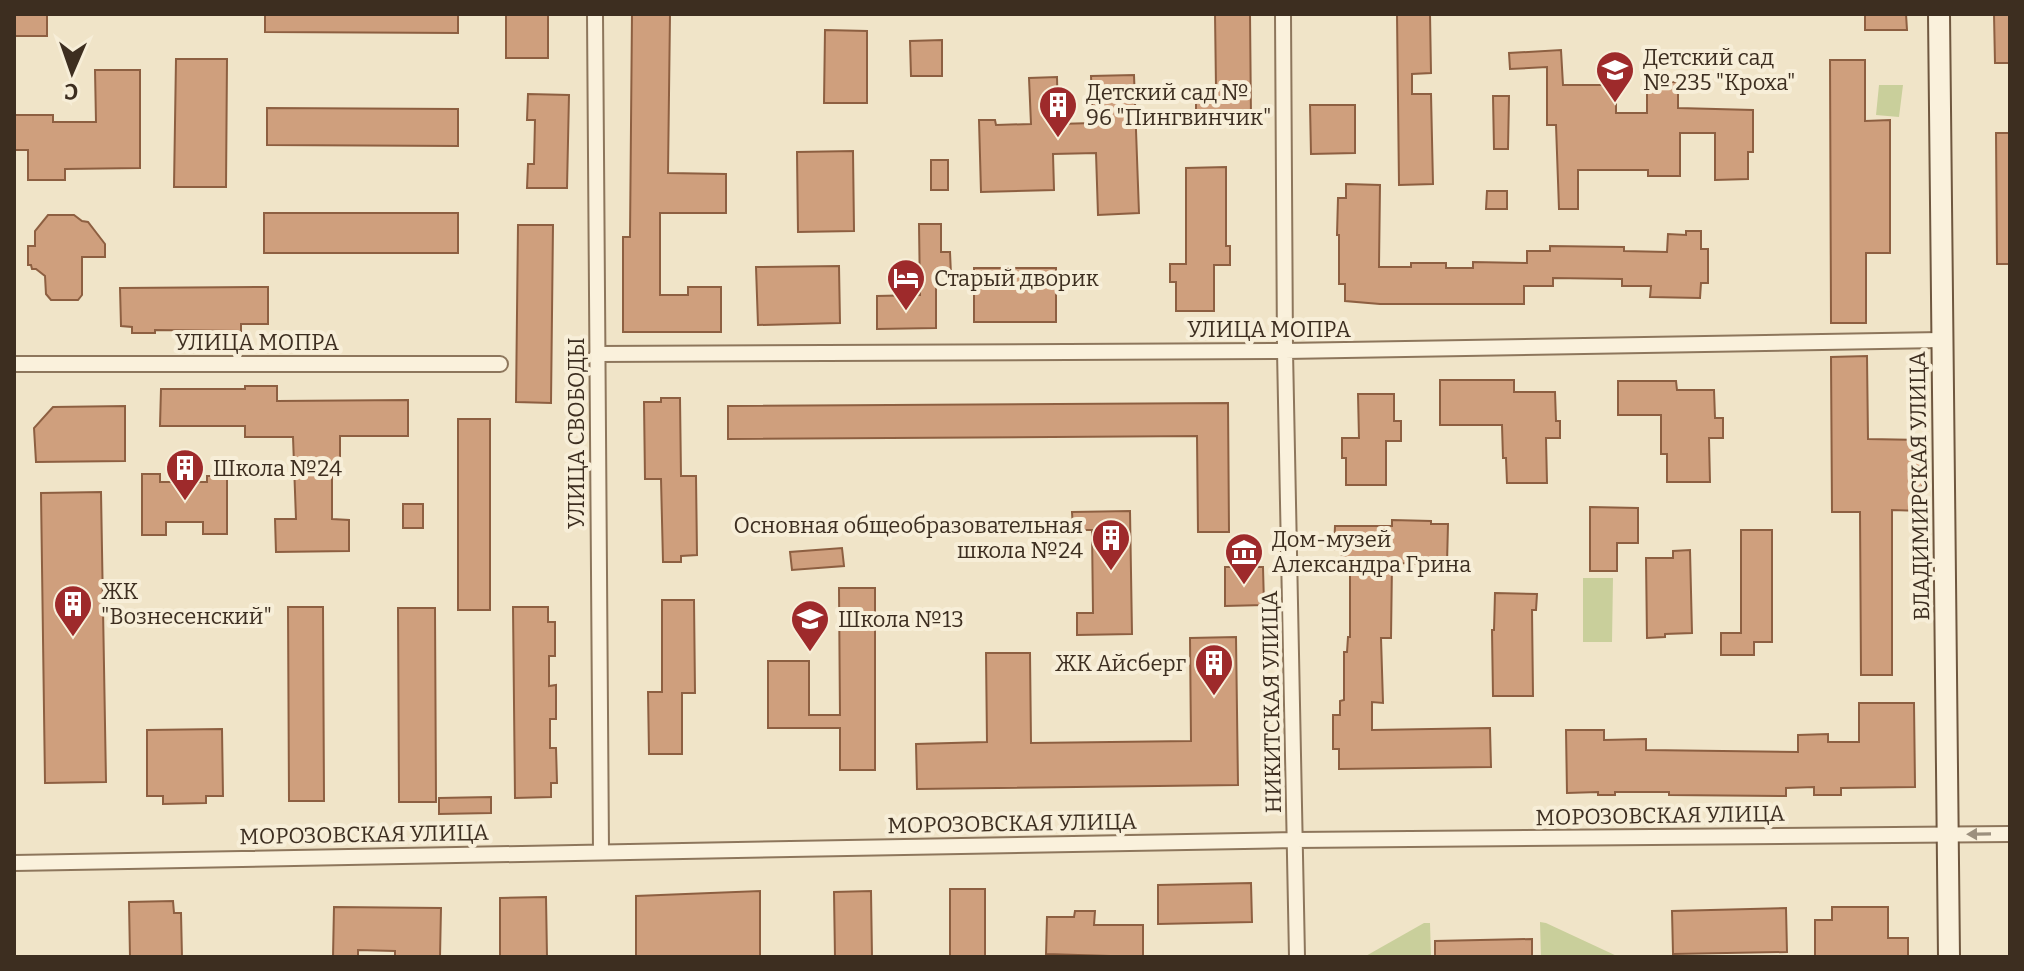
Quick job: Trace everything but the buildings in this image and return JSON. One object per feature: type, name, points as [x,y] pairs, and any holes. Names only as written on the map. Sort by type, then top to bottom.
[{"type":"main road","name":"ВЛАДИМИРСКАЯ УЛИЦА","points":[[1939,14],[1949,957]]},
{"type":"street","name":"УЛИЦА СВОБОДЫ","points":[[595,14],[601,852]]},
{"type":"street","name":"НИКИТСКАЯ УЛИЦА","points":[[1283,14],[1285,351],[1297,957]]},
{"type":"street","name":"УЛИЦА МОПРА","points":[[597,354],[1285,351],[1941,340]]},
{"type":"street","name":"УЛИЦА МОПРА","points":[[14,364],[500,364]]},
{"type":"street","name":"МОРОЗОВСКАЯ УЛИЦА","points":[[14,863],[1295,840],[2010,834]]},
{"type":"green space","points":[[1879,85],[1903,85],[1899,117],[1876,115]]},
{"type":"green space","points":[[1583,578],[1613,578],[1612,642],[1583,642]]},
{"type":"green space","points":[[1540,922],[1546,923],[1619,957],[1541,957]]},
{"type":"green space","points":[[1424,923],[1430,923],[1431,957],[1364,957]]},
{"type":"place","name":"Детский сад № 235 \"Кроха\"","points":[[1615,104]]},
{"type":"place","name":"Детский сад № 96 \"Пингвинчик\"","points":[[1058,139]]},
{"type":"place","name":"Старый дворик","points":[[906,312]]},
{"type":"place","name":"Школа №24","points":[[185,502]]},
{"type":"place","name":"Основная общеобразовательная школа №24","points":[[1111,572]]},
{"type":"place","name":"Дом-музей Александра Грина","points":[[1244,586]]},
{"type":"place","name":"ЖК \"Вознесенский\"","points":[[73,638]]},
{"type":"place","name":"Школа №13","points":[[810,653]]},
{"type":"place","name":"ЖК Айсберг","points":[[1214,697]]}]
